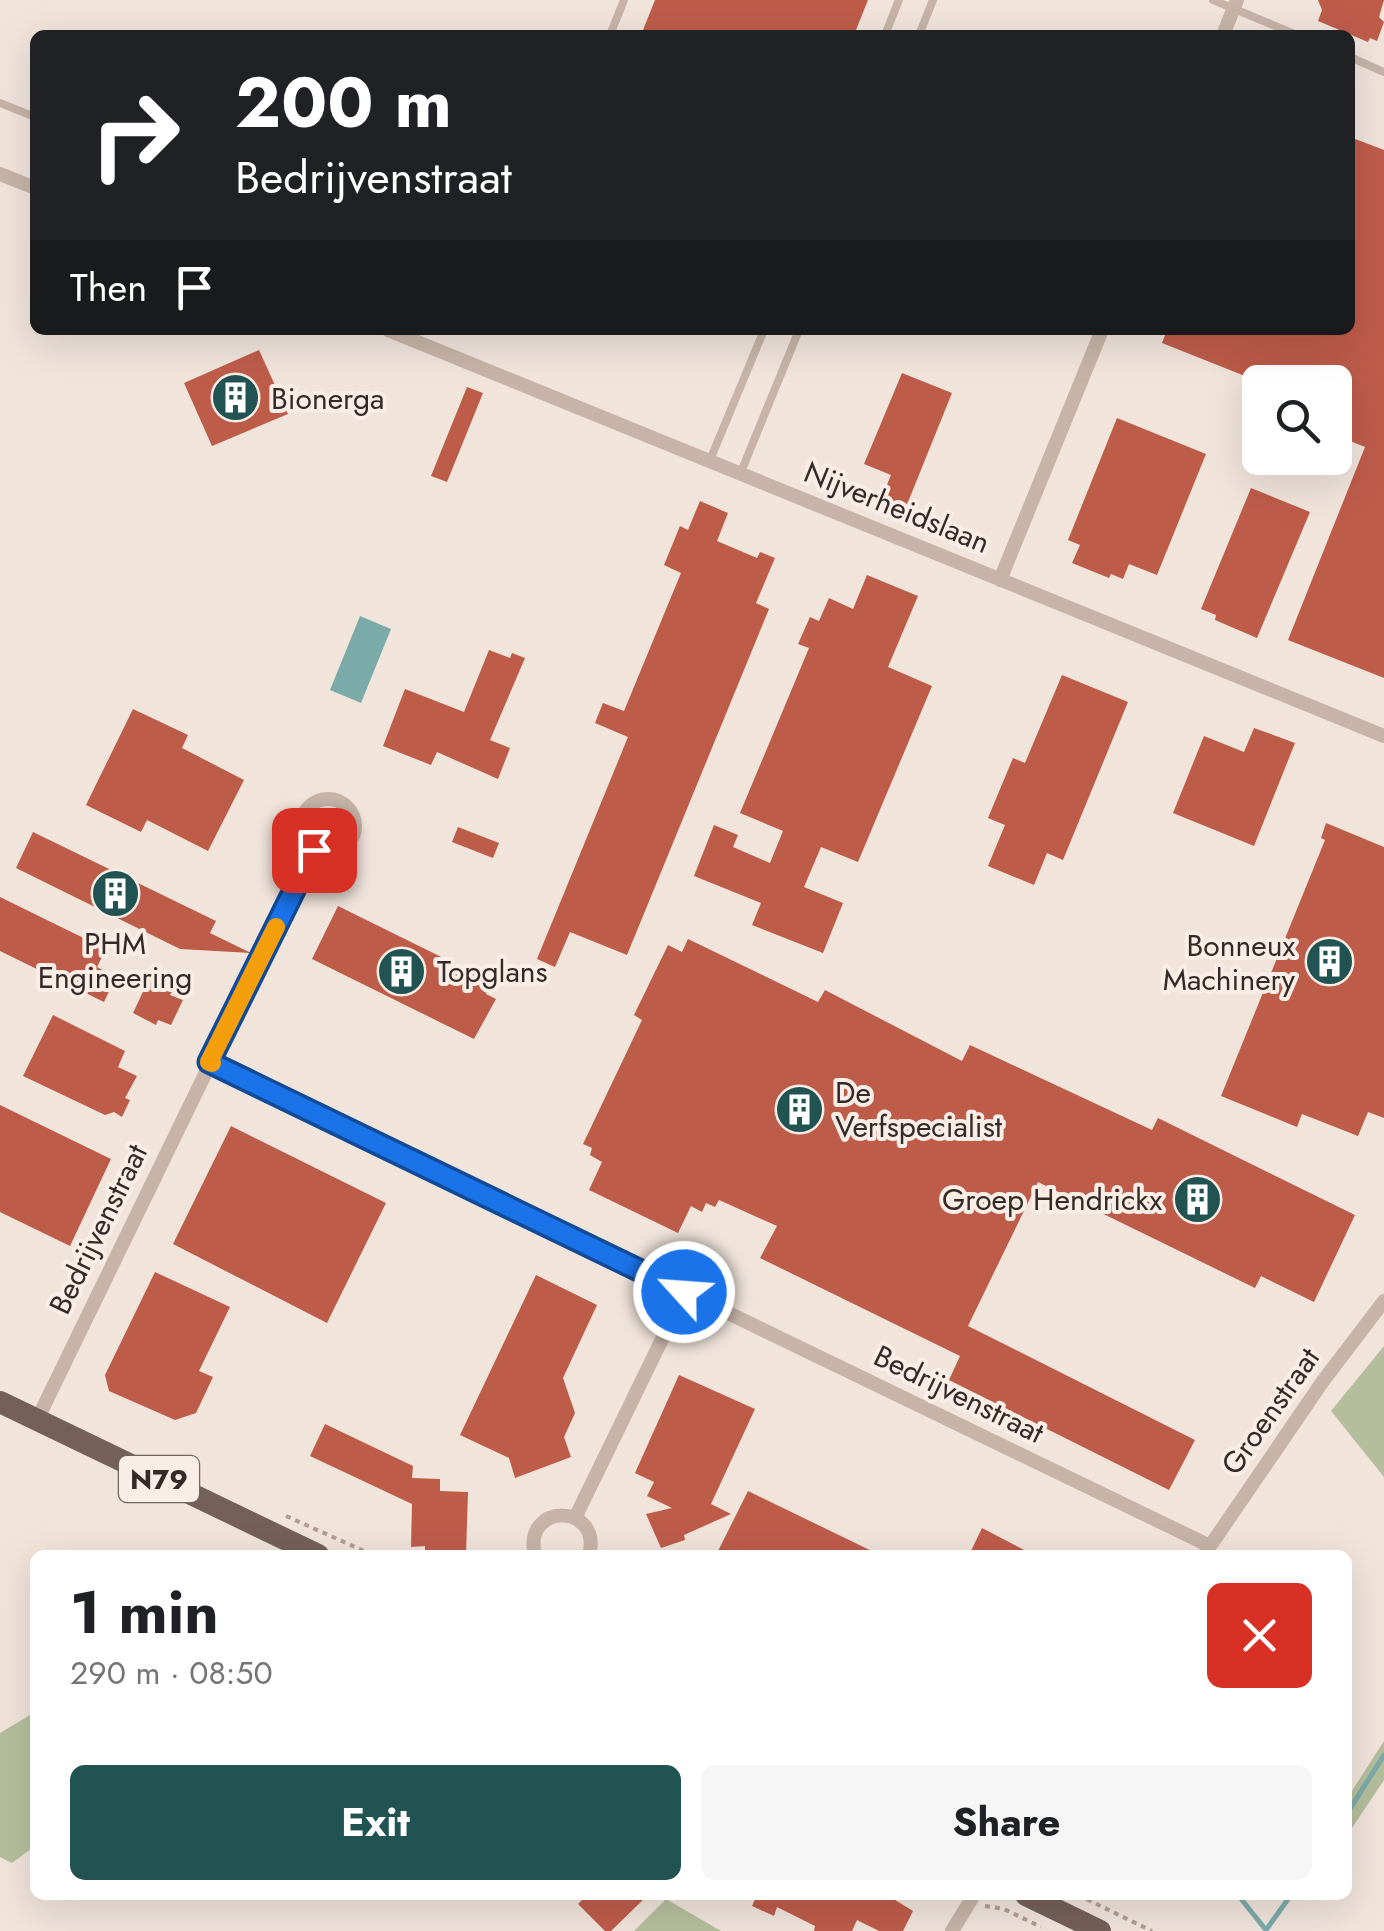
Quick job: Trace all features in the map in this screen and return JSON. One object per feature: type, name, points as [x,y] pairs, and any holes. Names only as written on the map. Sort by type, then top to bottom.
[{"type":"main road","name":"N79","points":[[0,1402],[308,1550]]},
{"type":"main road","points":[[1036,1900],[1100,1931]]},
{"type":"street","points":[[1224,30],[1235,4]]},
{"type":"street","points":[[0,174],[30,186]]},
{"type":"street","name":"Nijverheidslaan","points":[[400,335],[1384,736]]},
{"type":"street","points":[[1000,580],[1100,335]]},
{"type":"street","name":"Bedrijvenstraat","points":[[37,1420],[314,850]]},
{"type":"street","name":"Bedrijvenstraat","points":[[209,1062],[1207,1550]]},
{"type":"street","points":[[575,1518],[684,1292]]},
{"type":"street","name":"Groenstraat","points":[[1207,1550],[1322,1381],[1384,1301]]},
{"type":"street","points":[[534,1550],[533,1538],[539,1526],[562,1514],[585,1526],[591,1538],[590,1550]]},
{"type":"street","points":[[952,1931],[971,1900]]},
{"type":"lane","points":[[612,30],[624,0]]},
{"type":"lane","points":[[887,30],[899,0]]},
{"type":"lane","points":[[920,30],[933,0]]},
{"type":"lane","points":[[1213,0],[1235,4],[1287,30]]},
{"type":"lane","points":[[1355,59],[1384,72]]},
{"type":"lane","points":[[0,103],[30,116]]},
{"type":"lane","points":[[710,460],[762,335]]},
{"type":"lane","points":[[741,472],[796,335]]},
{"type":"path","points":[[975,1900],[1050,1931]]},
{"type":"path","points":[[1088,1900],[1152,1931]]},
{"type":"green space","points":[[1384,1346],[1384,1477],[1331,1411]]},
{"type":"green space","points":[[30,1715],[30,1850],[12,1863],[0,1857],[0,1733]]},
{"type":"green space","points":[[1384,1741],[1384,1780],[1352,1828],[1352,1791]]},
{"type":"green space","points":[[668,1900],[721,1931],[634,1931]]},
{"type":"water","points":[[360,616],[391,629],[361,703],[330,690]]},
{"type":"building","points":[[655,0],[868,0],[856,30],[643,30]]},
{"type":"building","points":[[1318,0],[1384,0],[1379,17],[1384,22],[1377,41],[1370,38],[1368,42],[1355,37],[1355,30],[1339,30],[1318,21],[1322,10]]},
{"type":"building","points":[[1355,139],[1384,150],[1384,678],[1288,640],[1365,447],[1352,442],[1352,365],[1242,365],[1242,375],[1162,343],[1165,335],[1355,335]]},
{"type":"building","name":"Bionerga","points":[[259,350],[288,414],[212,446],[184,383]]},
{"type":"building","points":[[902,373],[952,393],[906,507],[882,497],[891,475],[864,464]]},
{"type":"building","points":[[467,387],[483,393],[447,482],[431,476]]},
{"type":"building","points":[[1117,418],[1206,454],[1157,575],[1129,564],[1123,579],[1111,574],[1109,578],[1072,563],[1080,545],[1068,540]]},
{"type":"building","points":[[1251,488],[1310,512],[1257,638],[1215,620],[1216,615],[1201,609]]},
{"type":"building","points":[[700,501],[728,513],[717,541],[757,558],[760,552],[775,558],[756,603],[769,609],[627,955],[570,932],[555,967],[537,959],[628,737],[595,723],[603,703],[624,711],[681,573],[664,565],[680,526],[688,530]]},
{"type":"building","points":[[867,575],[918,596],[888,667],[932,686],[858,862],[821,847],[804,887],[843,903],[823,953],[752,925],[761,903],[694,876],[714,825],[738,835],[733,847],[770,863],[783,831],[740,813],[809,648],[798,644],[810,617],[819,621],[829,598],[853,609]]},
{"type":"building","points":[[489,650],[510,658],[512,653],[525,658],[490,740],[510,748],[498,779],[437,752],[431,765],[383,746],[405,689],[464,712]]},
{"type":"building","points":[[1062,675],[1128,702],[1063,860],[1047,853],[1034,885],[988,866],[1005,825],[988,818],[1013,758],[1025,763]]},
{"type":"building","points":[[133,709],[188,735],[182,748],[244,780],[208,851],[147,820],[141,832],[86,805]]},
{"type":"building","points":[[1254,728],[1295,743],[1254,846],[1173,813],[1204,736],[1244,752]]},
{"type":"building","name":"Bonneux Machinery","points":[[1326,823],[1384,847],[1384,1118],[1368,1112],[1358,1136],[1302,1114],[1297,1127],[1221,1096],[1325,840],[1321,838]]},
{"type":"building","points":[[458,827],[499,843],[493,858],[452,842]]},
{"type":"building","name":"PHM Engineering","points":[[33,832],[216,921],[210,933],[251,953],[180,949],[16,868]]},
{"type":"building","points":[[0,897],[106,949],[97,967],[116,977],[104,1002],[0,951]]},
{"type":"building","name":"Topglans","points":[[338,906],[492,982],[486,994],[496,999],[474,1039],[312,959]]},
{"type":"building","points":[[688,939],[818,1002],[825,990],[962,1061],[970,1045],[1152,1130],[1158,1118],[1355,1215],[1314,1302],[1261,1276],[1255,1288],[1038,1182],[968,1326],[1195,1440],[1169,1490],[949,1380],[960,1356],[760,1258],[777,1226],[719,1200],[715,1207],[706,1203],[702,1212],[691,1206],[678,1233],[589,1190],[602,1162],[590,1155],[592,1148],[583,1144],[642,1020],[634,1015],[668,945],[682,952]]},
{"type":"building","points":[[149,979],[173,990],[170,995],[183,1000],[171,1025],[158,1020],[156,1025],[133,1013]]},
{"type":"building","points":[[53,1015],[125,1051],[118,1067],[137,1076],[125,1098],[130,1100],[122,1117],[114,1112],[105,1115],[23,1076]]},
{"type":"building","points":[[0,1105],[111,1159],[70,1246],[0,1212]]},
{"type":"building","points":[[231,1126],[386,1203],[327,1323],[173,1244]]},
{"type":"building","points":[[155,1272],[230,1307],[199,1371],[213,1377],[196,1413],[175,1420],[109,1391],[105,1375]]},
{"type":"building","points":[[536,1275],[597,1305],[563,1378],[575,1413],[564,1437],[571,1457],[515,1478],[509,1458],[460,1435]]},
{"type":"building","points":[[679,1375],[755,1409],[711,1504],[731,1514],[684,1535],[685,1540],[661,1548],[646,1514],[672,1508],[647,1496],[654,1482],[635,1473]]},
{"type":"building","points":[[325,1424],[413,1466],[412,1478],[440,1479],[440,1491],[468,1492],[466,1550],[411,1547],[412,1504],[310,1456]]},
{"type":"building","points":[[748,1491],[870,1550],[718,1550]]},
{"type":"building","points":[[982,1528],[1024,1550],[971,1550]]},
{"type":"building","points":[[582,1900],[643,1900],[611,1931],[605,1931],[578,1904]]},
{"type":"building","points":[[755,1900],[895,1900],[913,1911],[903,1931],[879,1931],[857,1920],[852,1931],[814,1931],[815,1926],[777,1907],[774,1916],[752,1906]]},
{"type":"waterway","points":[[1352,1806],[1384,1755]]},
{"type":"waterway","points":[[1242,1900],[1266,1930],[1287,1900]]},
{"type":"slow traffic","points":[[212,1063],[209,1062],[276,927]]},
{"type":"place","name":"Bionerga","points":[[236,398]]},
{"type":"place","name":"PHM Engineering","points":[[115,894]]},
{"type":"place","name":"Bonneux Machinery","points":[[1330,962]]},
{"type":"place","name":"Topglans","points":[[402,971]]},
{"type":"place","name":"De Verfspecialist","points":[[800,1109]]},
{"type":"place","name":"Groep Hendrickx","points":[[1197,1199]]},
{"type":"route","points":[[314,850],[209,1062],[684,1292]]}]
